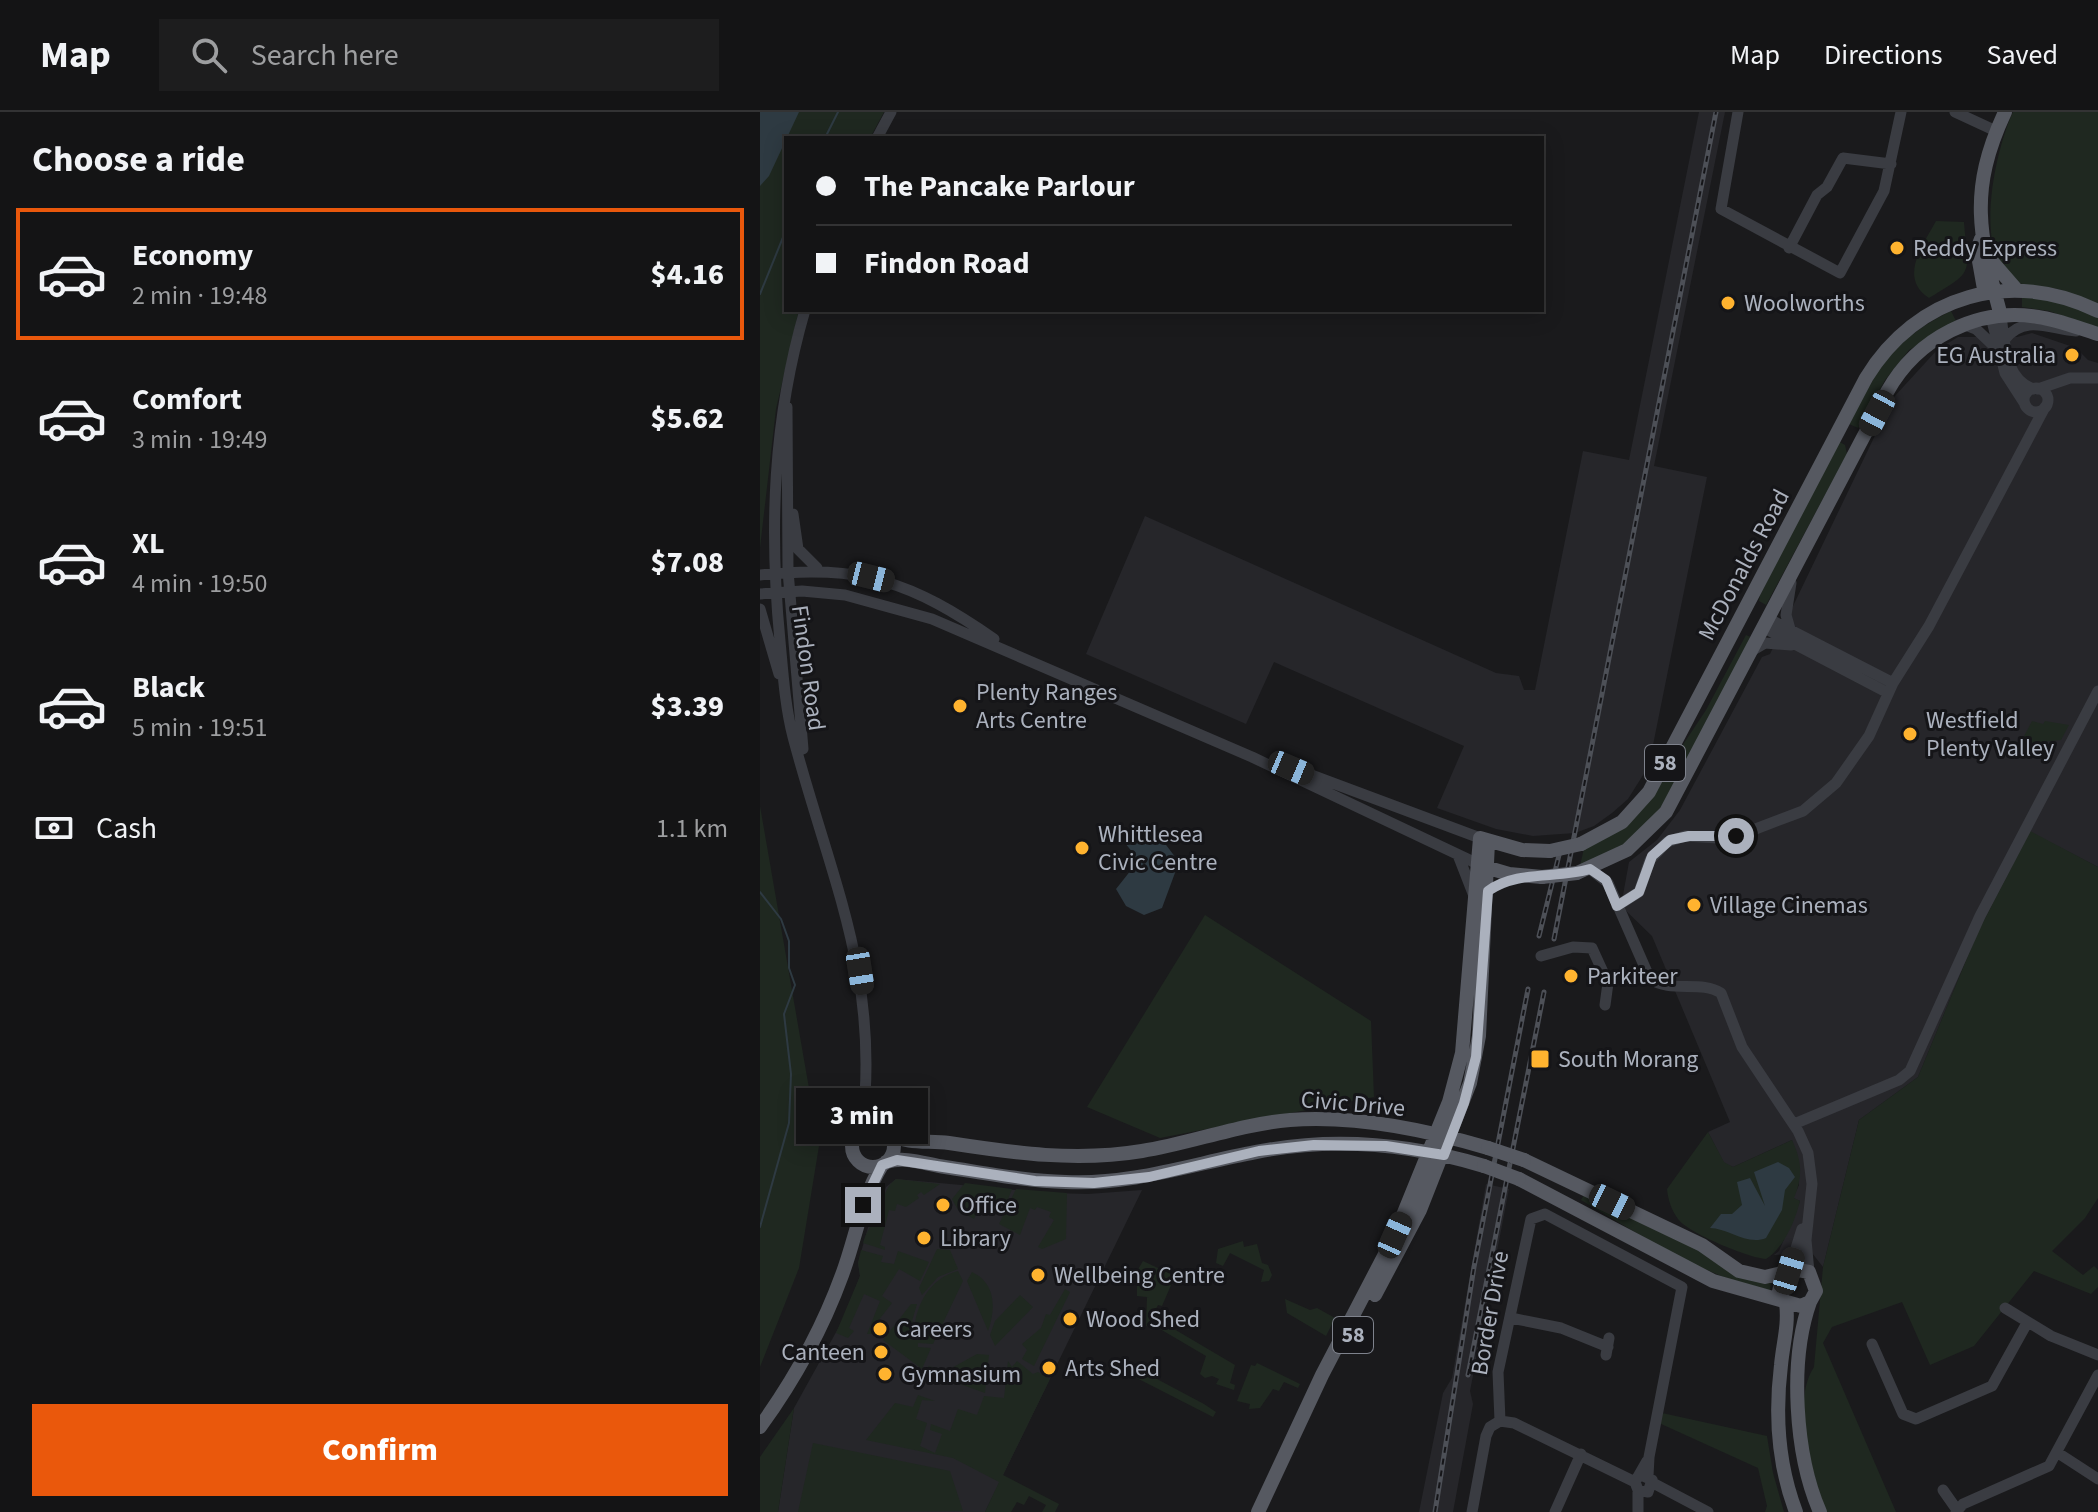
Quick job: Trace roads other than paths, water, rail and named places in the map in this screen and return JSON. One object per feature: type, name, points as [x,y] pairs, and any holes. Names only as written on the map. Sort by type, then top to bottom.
[{"type":"main road","points":[[1996,316],[1981,239],[1980,193],[1996,131],[2005,112]]},
{"type":"main road","points":[[1984,261],[2016,289]]},
{"type":"main road","name":"58","points":[[1944,305],[1973,281],[1984,261]]},
{"type":"main road","name":"McDonalds Road","points":[[1484,840],[1522,850],[1550,851],[1581,844],[1622,822],[1649,792],[1880,356],[1909,327],[1944,305],[1989,291],[2016,289],[2059,295],[2098,311]]},
{"type":"main road","name":"McDonalds Road","points":[[1483,866],[1542,877],[1584,871],[1614,858],[1639,841],[1666,812],[1906,364],[1934,340],[1963,324],[1996,316],[2047,318],[2095,333]]},
{"type":"main road","points":[[1838,433],[1860,445]]},
{"type":"main road","points":[[1740,619],[1767,624]]},
{"type":"main road","name":"58","points":[[1255,1512],[1307,1410],[1406,1238],[1436,1154],[1467,1094],[1478,1044],[1484,840]]},
{"type":"main road","name":"McDonalds Road","points":[[1480,896],[1524,876]]},
{"type":"main road","name":"Civic Drive","points":[[887,1132],[908,1142],[940,1142],[1055,1156],[1139,1151],[1253,1125],[1293,1120],[1346,1121],[1444,1136],[1524,1160],[1702,1245],[1739,1271],[1759,1276],[1787,1272]]},
{"type":"main road","points":[[760,1427],[796,1373],[820,1329],[843,1272],[863,1205],[893,1152],[887,1132],[874,1125],[862,1128],[852,1145],[858,1161],[863,1205]]},
{"type":"main road","name":"Civic Drive","points":[[884,1164],[912,1160],[1035,1181],[1094,1183],[1149,1177],[1259,1151],[1305,1146],[1363,1144],[1436,1154],[1519,1179],[1705,1277],[1785,1302]]},
{"type":"main road","points":[[858,1161],[869,1167],[884,1164]]},
{"type":"main road","points":[[1796,1512],[1783,1468],[1778,1426],[1781,1364],[1788,1330],[1785,1302],[1779,1286],[1787,1272],[1797,1268],[1809,1272],[1817,1287],[1810,1302],[1801,1342],[1799,1419],[1807,1473],[1820,1512]]},
{"type":"main road","points":[[1785,1302],[1801,1306],[1810,1302]]},
{"type":"street","points":[[878,136],[891,112]]},
{"type":"street","points":[[1738,112],[1721,209],[1836,273],[1844,270],[1884,191],[1901,112]]},
{"type":"street","points":[[1955,112],[1996,131]]},
{"type":"street","points":[[1789,248],[1817,195],[1827,187],[1843,158],[1891,164]]},
{"type":"street","name":"Findon Road","points":[[804,312],[788,373],[777,442],[776,592],[785,694],[860,971],[867,1028],[862,1128]]},
{"type":"street","points":[[1996,316],[2005,373],[2026,406],[2035,412],[2045,407]]},
{"type":"street","points":[[1963,324],[2001,343],[2015,376],[2047,396],[2045,407]]},
{"type":"street","points":[[2001,343],[2016,328],[2030,324],[2095,333]]},
{"type":"street","name":"Findon Road","points":[[788,373],[788,571],[806,777]]},
{"type":"street","points":[[1617,906],[1639,892],[1652,856],[1670,840],[1689,836],[1738,836],[1790,818],[1813,804],[1836,783],[1865,742],[1890,688],[1950,588],[2045,407],[2066,384],[2084,377]]},
{"type":"street","points":[[2025,443],[2031,423],[2025,395],[2036,389],[2084,377],[2098,378]]},
{"type":"street","points":[[787,478],[798,549],[807,562],[819,570]]},
{"type":"street","points":[[760,575],[819,570],[871,577],[915,591],[959,614],[1022,657]]},
{"type":"street","points":[[1790,629],[1786,609],[1794,571]]},
{"type":"street","points":[[760,594],[789,591],[845,595],[893,606],[1022,657],[1252,757],[1483,866]]},
{"type":"street","points":[[760,609],[785,694]]},
{"type":"street","points":[[1767,624],[1790,629],[1890,688]]},
{"type":"street","points":[[1767,624],[1800,646],[1890,688]]},
{"type":"street","points":[[1753,650],[1765,643],[1800,646]]},
{"type":"street","points":[[1794,1124],[1908,1074],[1980,916],[2098,691]]},
{"type":"street","points":[[1252,757],[1274,761],[1484,840]]},
{"type":"street","points":[[1457,855],[1480,896]]},
{"type":"street","points":[[1614,858],[1608,883],[1650,979],[1661,985],[1714,989],[1721,993],[1743,1049],[1794,1124],[1810,1161],[1812,1184],[1806,1247],[1809,1272]]},
{"type":"street","points":[[1584,871],[1608,883]]},
{"type":"street","points":[[1541,956],[1573,947],[1592,948],[1608,983],[1605,1005]]},
{"type":"street","name":"Findon Road","points":[[866,1094],[887,1132]]},
{"type":"street","name":"Border Drive","points":[[1472,1512],[1486,1436],[1490,1427],[1500,1421],[1498,1372],[1530,1222],[1539,1214],[1549,1215],[1682,1287],[1644,1483]]},
{"type":"street","points":[[1787,1272],[1808,1214]]},
{"type":"street","points":[[2005,1308],[2027,1323],[2098,1355]]},
{"type":"street","points":[[1511,1318],[1561,1328],[1608,1347]]},
{"type":"street","points":[[1872,1344],[1906,1418],[1916,1419],[1992,1386],[2027,1323]]},
{"type":"street","points":[[1943,1490],[1957,1511],[2045,1468],[2058,1453],[2098,1375]]},
{"type":"street","points":[[1500,1421],[1514,1423],[1708,1512]]},
{"type":"street","points":[[2058,1453],[2098,1479]]},
{"type":"street","points":[[1555,1512],[1581,1454]]},
{"type":"street","points":[[1638,1511],[1644,1483]]},
{"type":"waterway","points":[[826,136],[838,112]]},
{"type":"waterway","points":[[760,294],[784,235]]},
{"type":"waterway","points":[[760,892],[781,919],[789,941],[789,968],[795,985],[784,1014],[791,1074],[789,1123],[760,1227]]},
{"type":"railway","points":[[1554,939],[1716,112]]},
{"type":"railway","points":[[1539,936],[1561,847]]},
{"type":"railway","points":[[1435,1512],[1474,1267],[1528,989]]},
{"type":"railway","points":[[1468,1375],[1544,992]]},
{"type":"place","name":"Reddy Express","points":[[1897,248]]},
{"type":"place","name":"Woolworths","points":[[1728,303]]},
{"type":"place","name":"EG Australia","points":[[2072,355]]},
{"type":"place","name":"Plenty Ranges Arts Centre","points":[[960,706]]},
{"type":"place","name":"Westfield Plenty Valley","points":[[1910,734]]},
{"type":"place","name":"Whittlesea Civic Centre","points":[[1082,848]]},
{"type":"place","name":"Village Cinemas","points":[[1694,905]]},
{"type":"place","name":"Parkiteer","points":[[1571,976]]},
{"type":"place","name":"South Morang","points":[[1540,1059]]},
{"type":"place","name":"Office","points":[[943,1205]]},
{"type":"place","name":"Library","points":[[924,1238]]},
{"type":"place","name":"Wellbeing Centre","points":[[1038,1275]]},
{"type":"place","name":"Wood Shed","points":[[1070,1319]]},
{"type":"place","name":"Careers","points":[[880,1329]]},
{"type":"place","name":"Canteen","points":[[881,1352]]},
{"type":"place","name":"Arts Shed","points":[[1049,1368]]},
{"type":"place","name":"Gymnasium","points":[[885,1374]]}]
